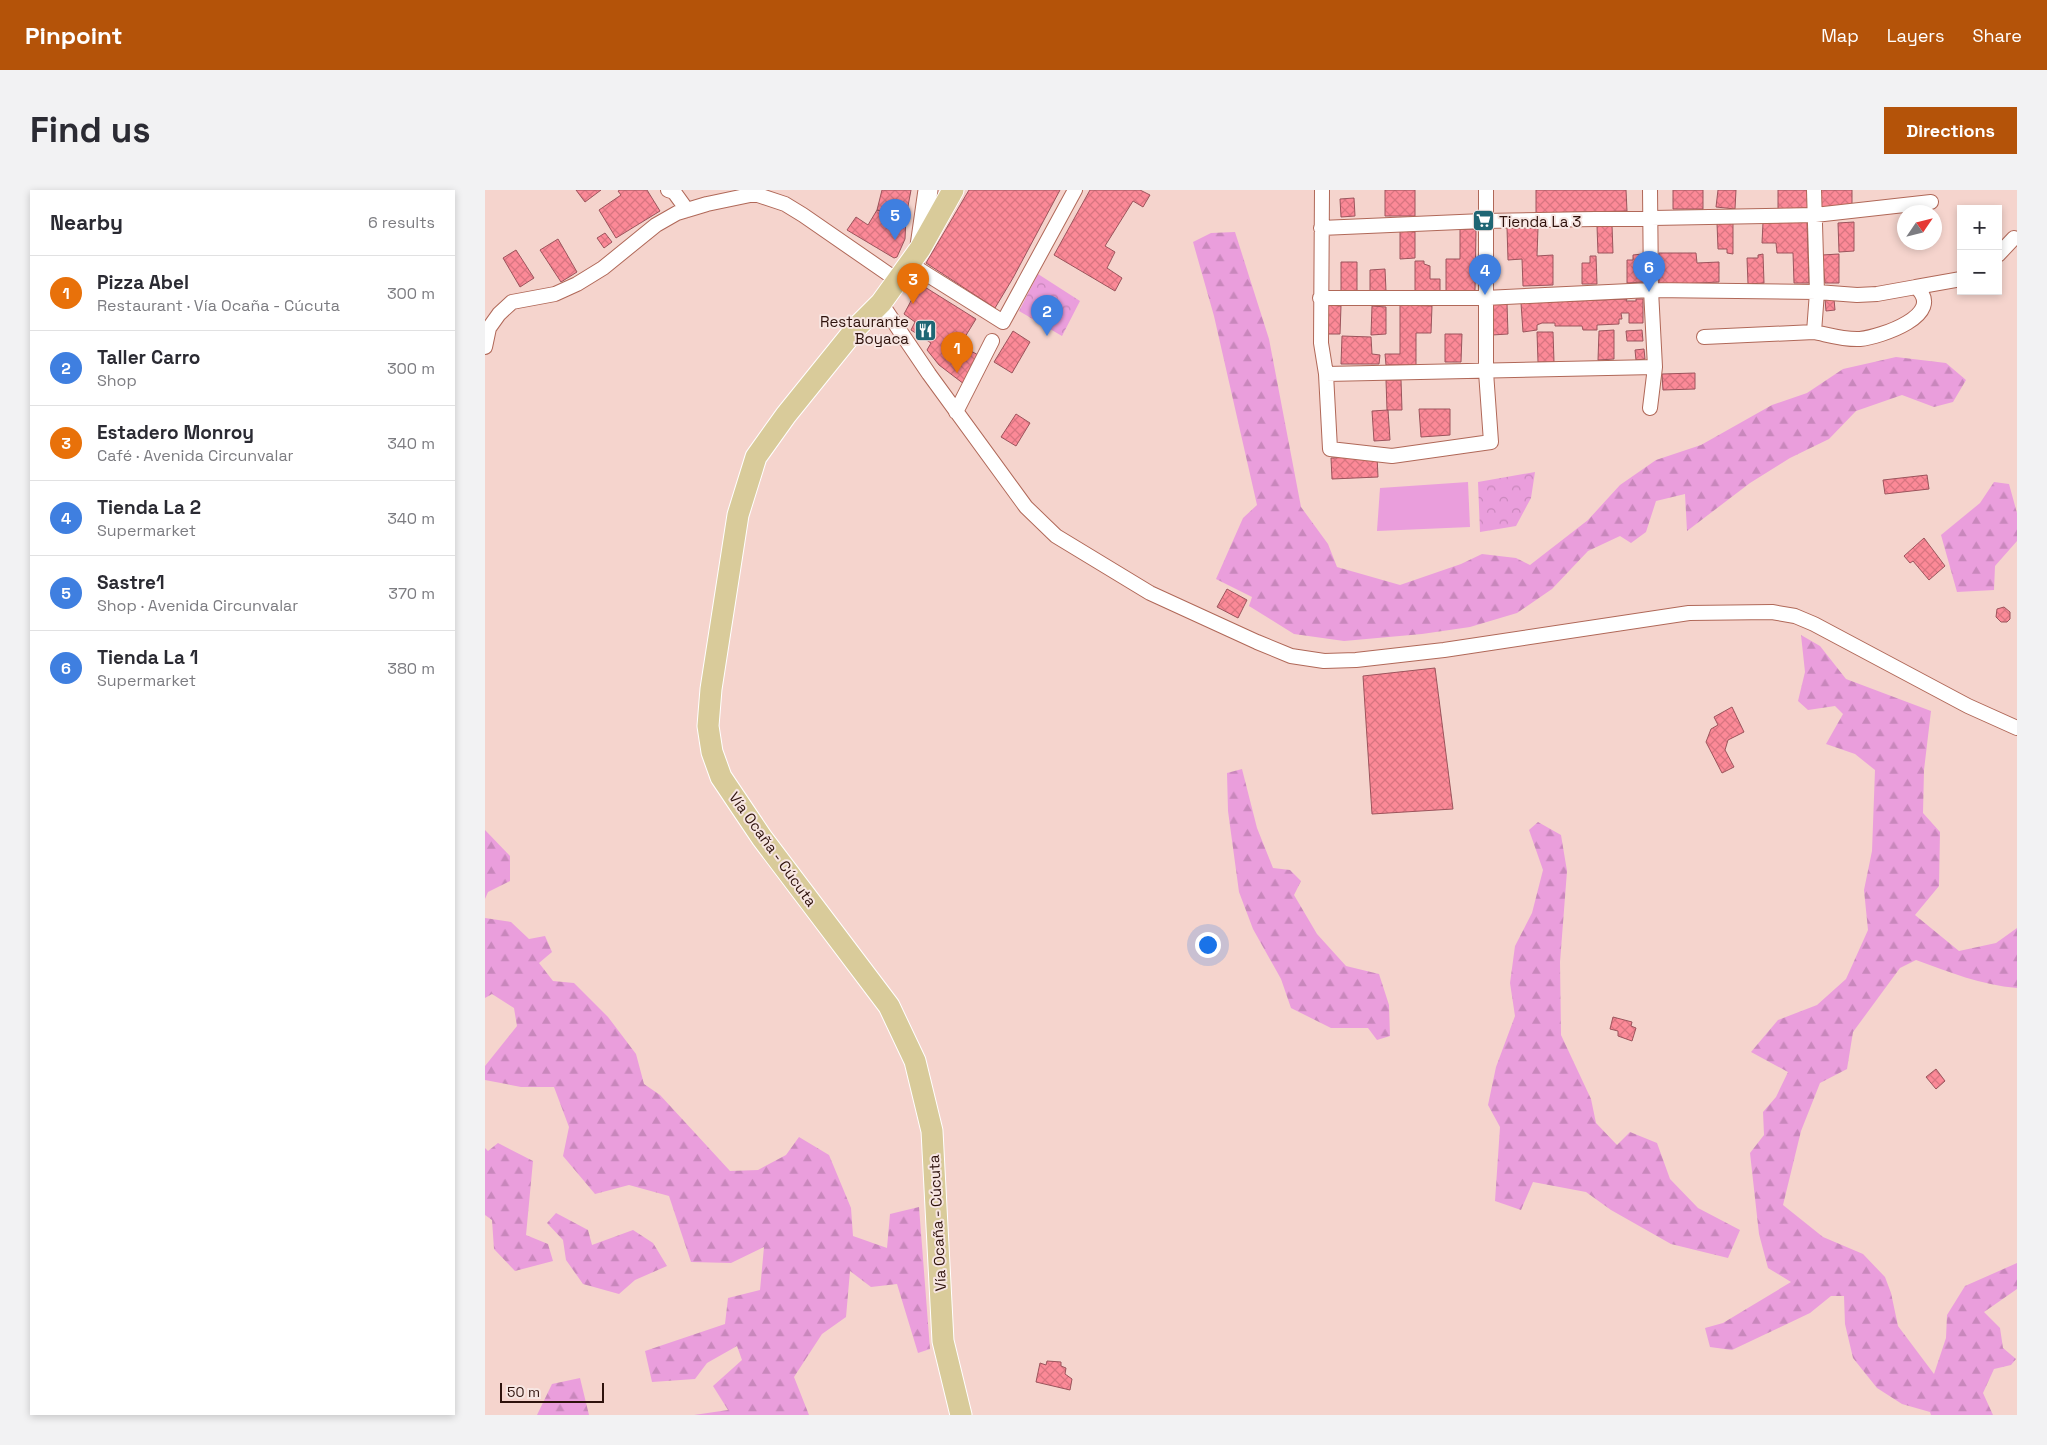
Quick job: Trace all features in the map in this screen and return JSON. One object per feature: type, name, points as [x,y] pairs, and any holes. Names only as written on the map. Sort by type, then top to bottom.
[{"type":"main road","name":"Vía Ocaña - Cúcuta","points":[[953,190],[908,264],[881,303],[857,327],[786,415],[756,456],[738,515],[711,689],[708,726],[712,752],[721,778],[762,838],[889,1006],[915,1061],[932,1131],[943,1341],[961,1415]]},
{"type":"street","points":[[668,190],[674,192],[687,210]]},
{"type":"street","points":[[908,264],[928,190]]},
{"type":"street","points":[[485,347],[489,328],[499,314],[512,302],[555,294],[577,284],[603,268],[656,225],[677,213],[755,194],[785,204],[803,215],[908,264],[1003,322],[1075,190]]},
{"type":"street","points":[[1321,190],[1321,343],[1326,374],[1330,449],[1392,456],[1491,442],[1486,372],[1486,190]]},
{"type":"street","points":[[1650,190],[1651,290],[1655,367],[1650,408]]},
{"type":"street","points":[[1814,190],[1817,292],[1814,332]]},
{"type":"street","points":[[1321,228],[1485,221],[1815,215],[1931,202]]},
{"type":"street","points":[[2002,251],[2014,238]]},
{"type":"street","points":[[1320,298],[1485,298],[1651,290],[1877,294],[1957,280]]},
{"type":"street","points":[[1704,337],[1814,332],[1845,339],[1859,339],[1887,333],[1907,323],[1921,309],[1923,296],[1916,287]]},
{"type":"street","points":[[881,303],[956,412],[1026,507],[1056,536],[1150,592],[1291,656],[1324,662],[1356,660],[1444,650],[1689,613],[1772,612],[1795,616],[1814,624],[1967,706],[2017,728]]},
{"type":"street","points":[[956,412],[992,341]]},
{"type":"street","points":[[1326,374],[1655,367]]},
{"type":"green space","points":[[1235,232],[1269,339],[1301,507],[1328,544],[1337,567],[1400,585],[1461,564],[1482,554],[1516,558],[1530,565],[1588,520],[1620,485],[1656,460],[1701,445],[1772,405],[1807,393],[1843,369],[1896,357],[1946,363],[1966,380],[1953,402],[1934,407],[1902,395],[1856,411],[1829,439],[1790,458],[1750,483],[1687,531],[1685,494],[1656,501],[1646,532],[1631,543],[1620,536],[1588,551],[1552,589],[1517,613],[1470,627],[1422,634],[1344,641],[1294,634],[1249,606],[1252,597],[1216,579],[1243,518],[1257,505],[1214,316],[1193,242],[1211,233]]},
{"type":"green space","points":[[1038,274],[1080,301],[1062,336],[1019,311]]},
{"type":"green space","points":[[1535,472],[1531,498],[1516,526],[1480,532],[1478,482]]},
{"type":"green space","points":[[1468,482],[1470,527],[1377,531],[1380,488]]},
{"type":"green space","points":[[1994,482],[2009,484],[2017,513],[2017,541],[1995,566],[1994,590],[1957,592],[1941,535],[1980,503]]},
{"type":"green space","points":[[1801,635],[1820,646],[1846,679],[1931,711],[1924,770],[1923,813],[1940,832],[1939,886],[1915,915],[1959,951],[1996,943],[2017,928],[2017,988],[1978,981],[1916,960],[1900,968],[1853,1032],[1847,1069],[1820,1083],[1801,1131],[1783,1205],[1823,1237],[1863,1254],[1885,1277],[1891,1293],[1898,1326],[1934,1374],[1946,1338],[1947,1315],[1965,1286],[2017,1263],[2017,1289],[1984,1312],[2000,1328],[2003,1348],[2016,1359],[2011,1365],[1994,1369],[1983,1393],[1993,1415],[1931,1415],[1930,1412],[1902,1404],[1877,1388],[1853,1358],[1845,1324],[1844,1296],[1831,1296],[1810,1313],[1732,1350],[1710,1347],[1705,1328],[1723,1323],[1791,1282],[1768,1268],[1759,1234],[1750,1153],[1764,1135],[1763,1112],[1776,1097],[1788,1072],[1751,1052],[1778,1020],[1817,1005],[1846,979],[1868,930],[1864,890],[1872,851],[1875,770],[1855,754],[1826,744],[1843,714],[1835,706],[1808,710],[1798,701],[1805,672]]},
{"type":"green space","points":[[1242,769],[1257,828],[1273,868],[1290,870],[1301,881],[1294,895],[1317,934],[1346,966],[1379,974],[1389,1005],[1390,1036],[1377,1040],[1368,1028],[1331,1028],[1291,1008],[1281,979],[1253,929],[1239,892],[1228,811],[1227,773]]},
{"type":"green space","points":[[1538,822],[1561,835],[1567,871],[1560,962],[1561,1035],[1591,1099],[1596,1123],[1617,1145],[1630,1132],[1657,1143],[1670,1179],[1698,1208],[1740,1230],[1728,1258],[1671,1244],[1611,1210],[1586,1192],[1533,1182],[1521,1210],[1495,1201],[1500,1127],[1488,1105],[1496,1067],[1515,1016],[1510,983],[1515,946],[1532,913],[1543,870],[1529,830]]},
{"type":"green space","points":[[485,830],[510,856],[510,881],[488,892],[485,899]]},
{"type":"green space","points":[[485,918],[511,922],[529,939],[545,936],[552,952],[539,963],[553,981],[574,983],[608,1017],[636,1054],[644,1084],[660,1095],[730,1171],[758,1170],[786,1155],[799,1137],[829,1155],[851,1208],[853,1236],[887,1248],[890,1214],[919,1207],[930,1349],[918,1353],[897,1284],[871,1287],[850,1271],[846,1317],[822,1334],[794,1377],[809,1415],[694,1415],[728,1410],[713,1386],[742,1360],[737,1346],[707,1363],[695,1379],[652,1382],[645,1351],[725,1324],[728,1298],[760,1290],[764,1247],[731,1263],[691,1262],[669,1196],[629,1185],[595,1194],[563,1156],[569,1127],[554,1087],[521,1087],[485,1080],[485,1066],[517,1026],[514,1008],[492,994],[485,998]]},
{"type":"green space","points":[[498,1143],[533,1161],[526,1235],[548,1244],[553,1261],[515,1271],[494,1249],[492,1220],[485,1215],[485,1148],[488,1151]]},
{"type":"green space","points":[[556,1213],[588,1230],[592,1245],[633,1230],[653,1243],[667,1266],[635,1280],[619,1294],[583,1284],[566,1260],[563,1240],[547,1223]]},
{"type":"green space","points":[[580,1378],[589,1415],[537,1415],[552,1384]]},
{"type":"building","points":[[576,190],[601,190],[585,202]]},
{"type":"building","points":[[647,190],[660,211],[616,238],[599,210],[621,195],[618,191]]},
{"type":"building","points":[[882,190],[911,190],[906,217],[877,210]]},
{"type":"building","points":[[969,190],[1060,190],[995,308],[926,263]]},
{"type":"building","points":[[1090,190],[1140,190],[1150,195],[1143,207],[1133,201],[1105,246],[1115,252],[1107,268],[1122,278],[1115,291],[1054,255]]},
{"type":"building","points":[[1385,190],[1415,190],[1415,216],[1385,216]]},
{"type":"building","points":[[1536,190],[1626,190],[1627,211],[1536,213]]},
{"type":"building","points":[[1673,190],[1703,190],[1703,209],[1673,209]]},
{"type":"building","points":[[1718,190],[1736,190],[1735,209],[1716,207]]},
{"type":"building","points":[[1778,190],[1808,190],[1808,208],[1778,209]]},
{"type":"building","points":[[1821,190],[1852,190],[1852,208],[1821,208]]},
{"type":"building","points":[[1354,198],[1355,216],[1341,217],[1340,199]]},
{"type":"building","points":[[877,210],[906,217],[905,239],[897,257],[894,258],[847,230],[856,217],[868,225]]},
{"type":"building","points":[[1807,221],[1809,283],[1794,283],[1793,253],[1777,253],[1776,243],[1762,243],[1763,222]]},
{"type":"building","points":[[1854,222],[1854,251],[1839,252],[1838,223]]},
{"type":"building","points":[[1717,223],[1733,223],[1733,254],[1727,253],[1727,249],[1718,249]]},
{"type":"building","points":[[1612,225],[1613,253],[1598,253],[1597,226]]},
{"type":"building","points":[[1507,228],[1538,228],[1537,256],[1553,255],[1553,285],[1523,286],[1522,259],[1508,260]]},
{"type":"building","points":[[1460,229],[1476,229],[1475,291],[1446,291],[1446,259],[1460,259]]},
{"type":"building","points":[[1400,231],[1415,232],[1415,258],[1400,259]]},
{"type":"building","points":[[605,233],[612,242],[604,248],[597,238]]},
{"type":"building","points":[[558,239],[577,272],[561,282],[540,250]]},
{"type":"building","points":[[516,250],[534,278],[520,287],[503,258]]},
{"type":"building","points":[[1659,253],[1696,253],[1697,263],[1719,262],[1719,282],[1659,285]]},
{"type":"building","points":[[1642,254],[1643,282],[1627,283],[1627,260],[1633,260],[1633,255]]},
{"type":"building","points":[[1763,254],[1764,283],[1748,284],[1747,258],[1758,258],[1758,255]]},
{"type":"building","points":[[1839,254],[1839,283],[1825,283],[1822,255]]},
{"type":"building","points":[[1590,256],[1596,256],[1597,284],[1582,284],[1582,263],[1590,263]]},
{"type":"building","points":[[1415,261],[1424,261],[1424,264],[1430,266],[1430,279],[1440,279],[1440,291],[1415,293]]},
{"type":"building","points":[[1341,262],[1357,262],[1357,293],[1341,293]]},
{"type":"building","points":[[1385,269],[1386,291],[1370,291],[1370,270]]},
{"type":"building","points":[[920,284],[976,319],[960,345],[980,356],[964,384],[939,365],[927,350],[931,343],[911,330],[915,322],[904,314]]},
{"type":"building","points":[[1627,299],[1626,301],[1643,299],[1643,323],[1629,323],[1629,313],[1621,313],[1622,319],[1619,319],[1619,324],[1597,325],[1597,330],[1583,330],[1582,326],[1555,326],[1555,323],[1542,323],[1537,325],[1537,330],[1523,332],[1521,303]]},
{"type":"building","points":[[1825,299],[1834,299],[1835,310],[1826,311]]},
{"type":"building","points":[[1507,303],[1508,334],[1492,335],[1491,304]]},
{"type":"building","points":[[1327,305],[1341,306],[1340,334],[1326,334]]},
{"type":"building","points":[[1400,305],[1432,306],[1431,333],[1416,333],[1416,365],[1386,365],[1385,354],[1400,354]]},
{"type":"building","points":[[1372,306],[1386,307],[1386,334],[1371,335]]},
{"type":"building","points":[[1614,330],[1614,359],[1598,360],[1599,331]]},
{"type":"building","points":[[1642,330],[1643,341],[1627,341],[1626,331]]},
{"type":"building","points":[[1013,331],[1030,342],[1012,373],[994,362]]},
{"type":"building","points":[[1537,332],[1553,332],[1554,362],[1538,362]]},
{"type":"building","points":[[1445,334],[1462,334],[1461,362],[1445,362]]},
{"type":"building","points":[[1342,336],[1371,337],[1372,354],[1380,355],[1379,364],[1341,364]]},
{"type":"building","points":[[1644,349],[1645,359],[1636,360],[1635,350]]},
{"type":"building","points":[[1695,373],[1695,389],[1663,390],[1662,374]]},
{"type":"building","points":[[1386,380],[1401,380],[1402,410],[1387,410]]},
{"type":"building","points":[[1419,409],[1450,409],[1450,435],[1421,437]]},
{"type":"building","points":[[1388,410],[1390,440],[1374,441],[1372,411]]},
{"type":"building","points":[[1016,414],[1030,423],[1016,446],[1001,437]]},
{"type":"building","points":[[1377,456],[1378,477],[1332,479],[1331,458]]},
{"type":"building","points":[[1927,475],[1929,489],[1885,494],[1883,480]]},
{"type":"building","points":[[1924,538],[1945,566],[1929,580],[1913,561],[1910,563],[1904,556]]},
{"type":"building","points":[[1227,589],[1247,600],[1238,618],[1217,607]]},
{"type":"building","points":[[2004,607],[2010,612],[2010,619],[2007,622],[2001,622],[1996,617],[1997,609]]},
{"type":"building","points":[[1435,668],[1453,809],[1372,814],[1363,676]]},
{"type":"building","points":[[1732,707],[1744,732],[1728,740],[1725,750],[1734,767],[1722,773],[1706,742],[1711,729],[1718,725],[1714,717]]},
{"type":"building","points":[[1613,1017],[1632,1022],[1631,1026],[1636,1028],[1632,1041],[1618,1036],[1618,1031],[1610,1029]]},
{"type":"building","points":[[1936,1069],[1945,1081],[1936,1089],[1926,1077]]},
{"type":"building","points":[[1047,1361],[1061,1362],[1061,1366],[1066,1368],[1065,1374],[1072,1379],[1070,1390],[1036,1382],[1040,1363],[1046,1365]]},
{"type":"place","name":"Tienda La 3","points":[[1483,221]]},
{"type":"place","name":"Sastre1","points":[[895,240]]},
{"type":"place","name":"Tienda La 1","points":[[1649,292]]},
{"type":"place","name":"Tienda La 2","points":[[1485,295]]},
{"type":"place","name":"Estadero Monroy","points":[[913,304]]},
{"type":"place","name":"Restaurante Boyaca","points":[[925,330]]},
{"type":"place","name":"Taller Carro","points":[[1047,336]]},
{"type":"place","name":"Pizza Abel","points":[[957,373]]}]
